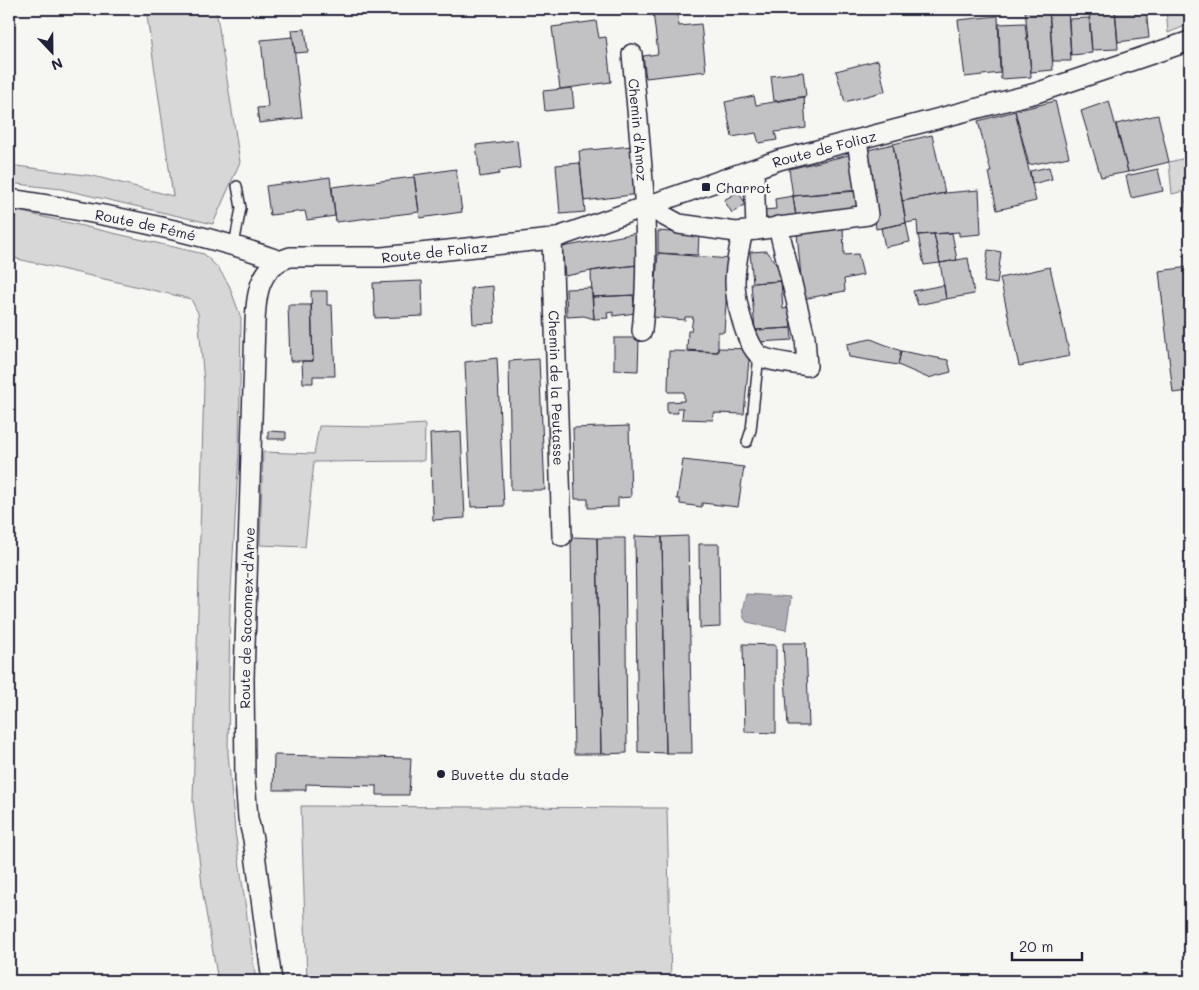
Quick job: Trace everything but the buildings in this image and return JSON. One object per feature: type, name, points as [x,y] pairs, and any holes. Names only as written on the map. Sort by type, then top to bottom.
[{"type":"street","name":"Route de Foliaz","points":[[278,260],[304,255],[353,258],[382,257],[552,239],[800,154],[1036,93],[1190,41]]},
{"type":"street","name":"Chemin d'Amoz","points":[[632,54],[646,206],[647,252],[642,331]]},
{"type":"street","points":[[646,206],[679,224],[749,231],[868,216],[857,140]]},
{"type":"street","points":[[754,170],[749,231],[737,258],[735,283],[744,326],[752,347],[759,356],[807,366],[805,337],[778,226]]},
{"type":"street","name":"Route de Fémé","points":[[9,199],[134,223],[234,245],[278,260]]},
{"type":"street","name":"Chemin de la Peutasse","points":[[552,239],[562,536]]},
{"type":"street","name":"Route de Saconnex-d'Arve","points":[[272,981],[246,789],[244,678],[256,301],[266,272],[278,260]]},
{"type":"lane","points":[[234,245],[241,208],[238,186]]},
{"type":"lane","points":[[747,442],[751,430],[759,356]]},
{"type":"shaded area","points":[[146,9],[216,9],[240,162],[213,224],[61,189],[9,183],[9,165],[93,176],[173,196]]},
{"type":"shaded area","points":[[1166,9],[1190,9],[1190,24],[1168,33]]},
{"type":"shaded area","points":[[1190,157],[1190,232],[1184,191],[1172,194],[1169,162]]},
{"type":"shaded area","points":[[9,209],[204,254],[219,269],[229,285],[241,318],[239,451],[230,608],[228,753],[235,831],[256,981],[218,981],[203,895],[193,801],[204,383],[198,313],[191,299],[9,257]]},
{"type":"shaded area","points":[[425,424],[424,461],[314,462],[305,547],[260,545],[263,452],[314,454],[319,426],[376,427]]},
{"type":"shaded area","points":[[746,594],[791,597],[786,630],[747,622],[743,616]]},
{"type":"shaded area","points":[[301,806],[667,808],[671,981],[307,981]]},
{"type":"place","name":"Charrot","points":[[706,187]]},
{"type":"place","name":"Buvette du stade","points":[[441,774]]}]
